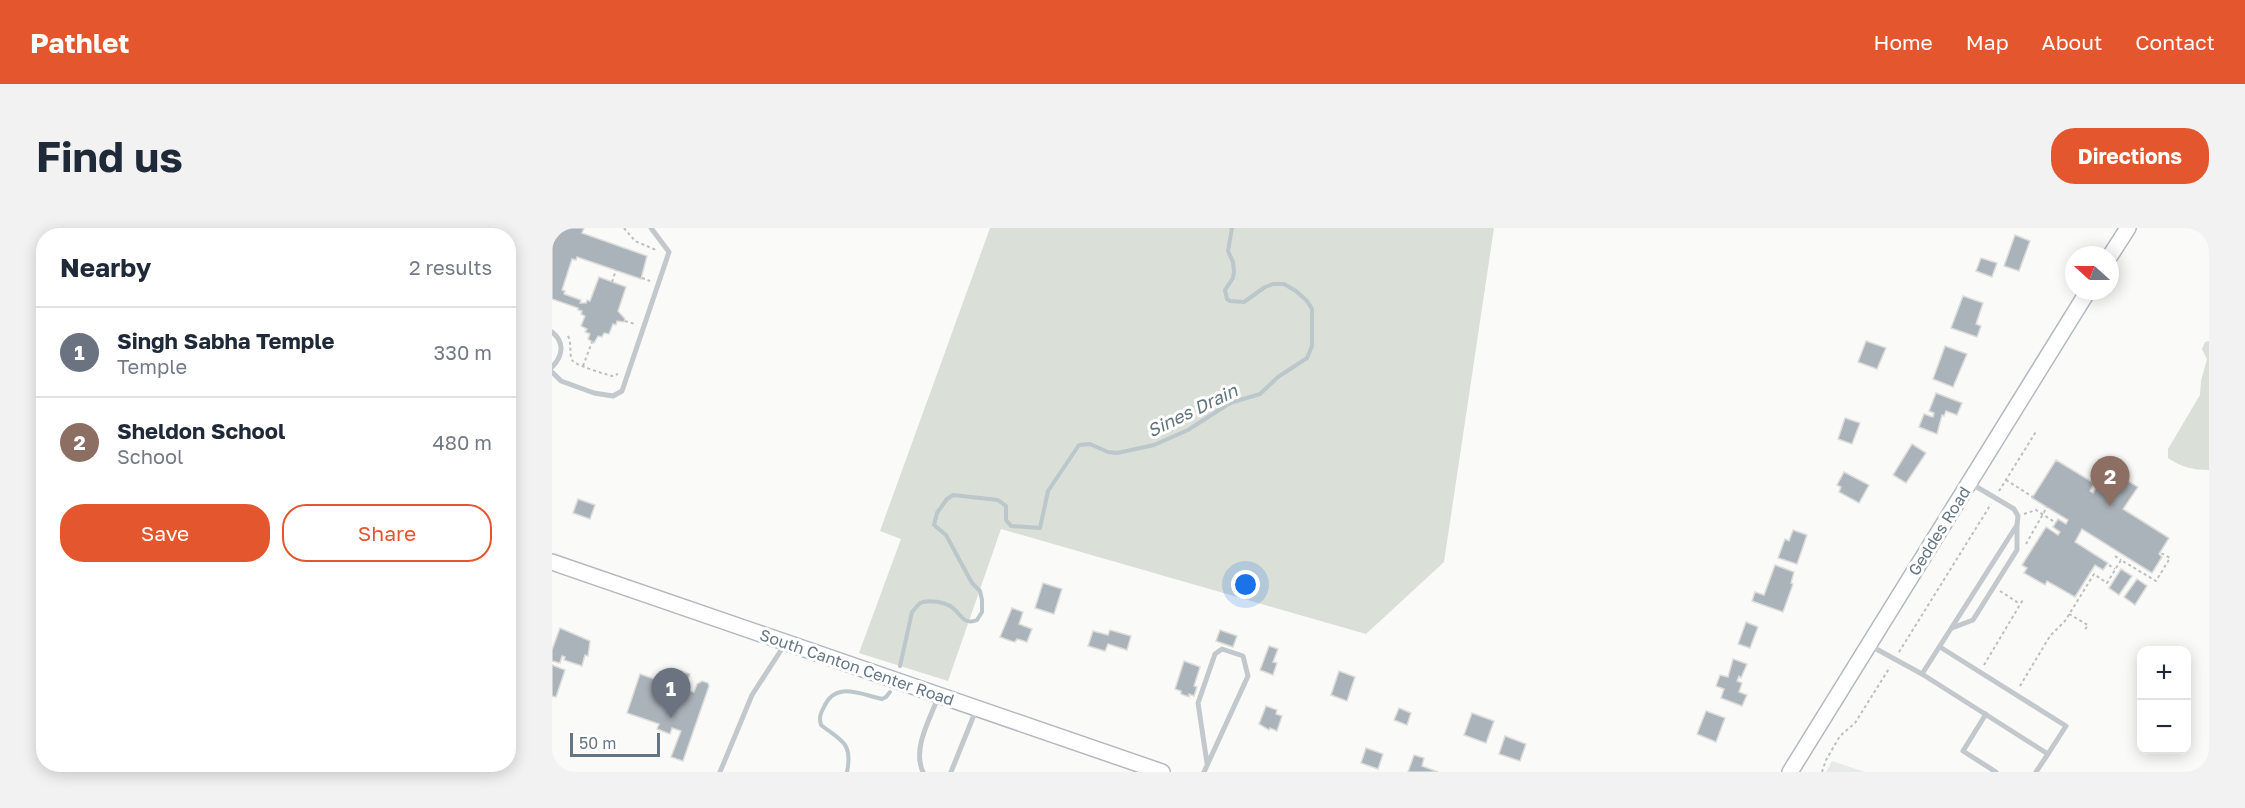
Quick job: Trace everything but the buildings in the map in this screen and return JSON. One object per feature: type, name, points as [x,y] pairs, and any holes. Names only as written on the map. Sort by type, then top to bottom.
[{"type":"main road","points":[[2116,246],[2128,228]]},
{"type":"main road","name":"Geddes Road","points":[[1790,772],[2082,300]]},
{"type":"main road","name":"South Canton Center Road","points":[[552,562],[1162,772]]},
{"type":"lane","points":[[552,372],[561,381],[594,393],[613,396],[622,391],[669,252],[651,228]]},
{"type":"lane","points":[[552,332],[561,344],[562,352],[552,367]]},
{"type":"lane","points":[[1951,629],[1973,620],[2017,550],[2018,516],[2014,509],[1969,482]]},
{"type":"lane","points":[[1922,674],[2017,525]]},
{"type":"lane","points":[[720,772],[752,695],[785,642]]},
{"type":"lane","points":[[1868,644],[1922,674],[2048,754]]},
{"type":"lane","points":[[1940,646],[2066,726],[2036,772]]},
{"type":"lane","points":[[1204,772],[1248,676],[1244,656],[1222,649],[1215,654],[1198,703],[1207,763]]},
{"type":"lane","points":[[923,772],[918,761],[918,751],[939,696]]},
{"type":"lane","points":[[951,772],[977,708]]},
{"type":"lane","points":[[1986,714],[1963,750],[1996,772]]},
{"type":"path","points":[[624,228],[635,241],[655,250],[658,255]]},
{"type":"path","points":[[612,282],[616,270]]},
{"type":"path","points":[[642,279],[650,281]]},
{"type":"path","points":[[625,321],[635,324]]},
{"type":"path","points":[[564,331],[570,341],[572,361],[612,376],[618,375],[621,364]]},
{"type":"path","points":[[583,366],[592,342]]},
{"type":"path","points":[[1822,772],[1826,759],[1840,736],[1855,723],[2037,430]]},
{"type":"path","points":[[2006,480],[2033,496]]},
{"type":"path","points":[[2025,513],[2036,510],[2056,523]]},
{"type":"path","points":[[2115,556],[2156,581],[2170,558],[2162,553]]},
{"type":"path","points":[[2015,694],[2050,636],[2069,614],[2094,574],[2107,582],[2121,560]]},
{"type":"path","points":[[2109,565],[2115,569]]},
{"type":"path","points":[[1999,591],[2020,604]]},
{"type":"path","points":[[1985,663],[2024,598]]},
{"type":"path","points":[[2069,614],[2088,625],[2084,631]]},
{"type":"shaded area","points":[[990,228],[1494,228],[1444,562],[1366,634],[1001,529],[948,681],[859,653],[901,539],[880,531]]},
{"type":"shaded area","points":[[2209,341],[2209,470],[2192,469],[2168,458],[2168,449],[2200,395],[2207,359],[2202,349],[2205,342]]},
{"type":"shaded area","points":[[1832,761],[1865,772],[1826,772]]},
{"type":"waterway","name":"Sines Drain","points":[[900,666],[912,612],[920,603],[932,601],[946,604],[969,621],[977,620],[982,612],[980,591],[972,583],[946,535],[934,525],[937,513],[947,499],[953,495],[998,500],[1006,506],[1006,520],[1011,526],[1040,528],[1048,491],[1079,445],[1090,444],[1108,452],[1117,453],[1154,445],[1188,430],[1230,403],[1260,394],[1278,377],[1307,358],[1312,346],[1312,309],[1296,291],[1284,284],[1273,284],[1244,302],[1227,299],[1225,290],[1234,272],[1228,251],[1232,228]]},
{"type":"waterway","name":"Sines Drain","points":[[847,772],[847,748],[840,739],[821,725],[820,718],[823,709],[829,699],[841,692],[857,692],[882,699],[890,692]]},
{"type":"place","name":"Sheldon School","points":[[2110,506]]},
{"type":"place","name":"Singh Sabha Temple","points":[[671,718]]}]
